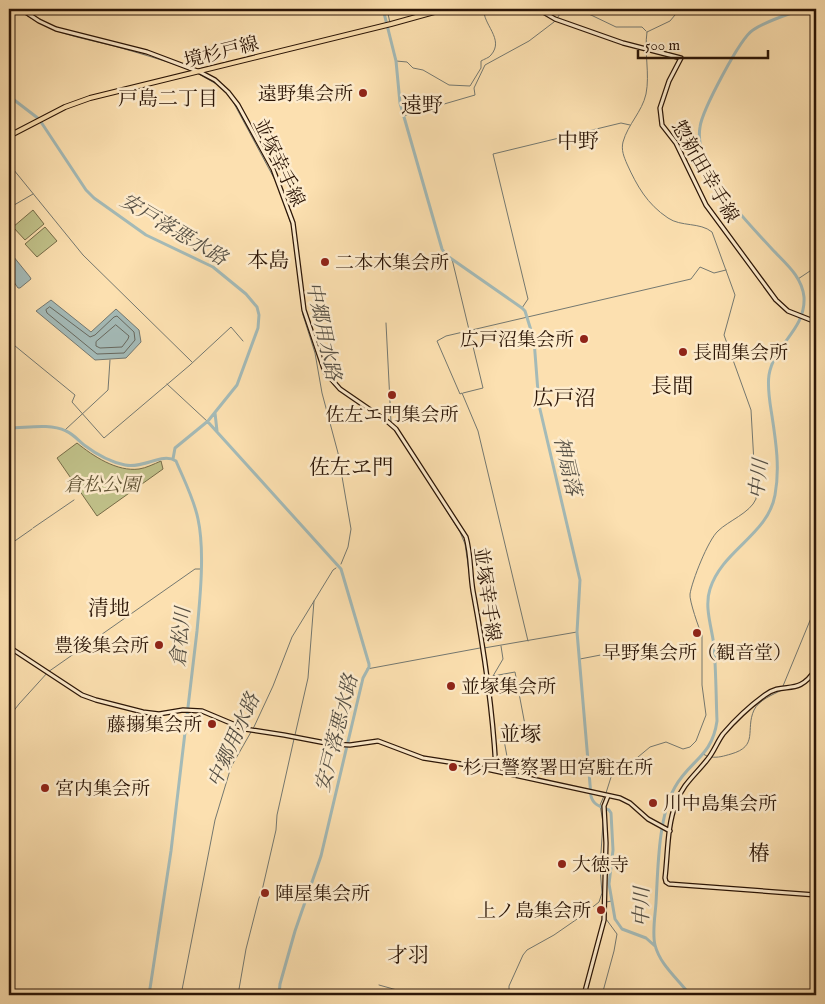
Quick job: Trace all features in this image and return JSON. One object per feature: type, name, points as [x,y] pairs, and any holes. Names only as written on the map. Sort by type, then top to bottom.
[{"type":"main road","name":"並塚幸手線","points":[[21,9],[45,24],[67,33],[140,50],[198,71],[219,83],[234,100],[276,177],[293,223],[306,320],[325,372],[340,389],[396,429],[466,537],[493,728],[496,771]]},
{"type":"main road","name":"境杉戸線","points":[[9,136],[65,107],[90,98],[445,9]]},
{"type":"main road","name":"惣新田幸手線","points":[[538,9],[552,18],[637,48],[680,58],[669,81],[660,108],[662,125],[676,143],[699,193],[711,213],[780,306],[816,322]]},
{"type":"main road","points":[[188,68],[188,74]]},
{"type":"main road","points":[[9,647],[78,693],[96,700],[152,714],[192,710],[207,713],[247,730],[321,743],[348,745],[378,741],[420,757],[496,771],[621,799],[668,830]]},
{"type":"main road","points":[[816,668],[811,677],[803,684],[792,688],[782,688],[764,695],[724,734],[708,759],[691,777],[681,793],[668,830],[665,878],[668,883],[816,895]]},
{"type":"main road","points":[[584,995],[604,920],[606,843],[604,806],[608,796]]},
{"type":"green space","points":[[33,210],[44,224],[25,240],[13,227]]},
{"type":"green space","points":[[45,227],[57,241],[37,257],[25,244]]},
{"type":"green space","name":"倉松公園","points":[[77,443],[98,458],[114,466],[139,469],[161,461],[163,469],[97,516],[57,458]]},
{"type":"water","points":[[9,251],[31,279],[20,288],[18,288],[9,275]]},
{"type":"water","points":[[51,300],[91,332],[116,309],[139,330],[141,342],[126,358],[95,360],[36,311]]},
{"type":"waterway","name":"中郷用水路","points":[[17,9],[41,24],[64,33],[133,51],[188,69]]},
{"type":"waterway","name":"神扇落","points":[[383,9],[396,61],[400,103],[442,249],[446,255],[522,308],[525,311],[534,340],[539,405],[580,580],[577,632],[591,796],[595,804],[609,810],[611,813],[613,850],[609,884],[615,919],[622,929],[646,938],[655,946]]},
{"type":"waterway","name":"神扇落","points":[[387,9],[390,23]]},
{"type":"waterway","points":[[396,61],[407,62],[413,68],[423,70],[449,85],[470,86],[481,68],[481,61],[490,56],[495,49],[496,43],[484,15],[484,9]]},
{"type":"waterway","points":[[403,116],[475,95],[474,88],[485,65],[529,41],[554,22],[564,9]]},
{"type":"waterway","points":[[573,9],[616,27],[642,27],[646,31]]},
{"type":"waterway","points":[[647,32],[670,21],[680,9]]},
{"type":"waterway","name":"中川","points":[[690,995],[661,959],[654,940],[658,859],[662,828],[669,799],[675,787],[687,770],[705,751],[714,733],[717,721],[715,665],[708,596],[716,575],[724,563],[755,532],[771,509],[775,495],[777,456],[769,396],[769,375],[777,354],[800,319],[804,297],[803,289],[792,270],[736,209],[713,177],[700,143],[700,127],[707,106],[722,76],[747,36],[765,23],[803,9]]},
{"type":"waterway","points":[[606,793],[612,774],[632,762],[650,747],[666,742],[683,749],[690,747],[696,741],[706,715],[702,685],[702,635],[691,602],[691,588],[701,561],[714,536],[722,527],[744,513],[756,499],[751,410],[724,335],[735,295],[712,232],[702,227],[673,221],[654,207],[639,187],[623,153],[622,145],[625,136],[646,94],[647,32]]},
{"type":"waterway","name":"中郷用水路","points":[[197,73],[218,85]]},
{"type":"waterway","name":"安戸落悪水路","points":[[9,96],[39,119],[86,190],[94,198],[146,235],[213,267],[246,294],[257,307],[259,315],[258,328],[237,385],[208,421],[175,448],[173,459]]},
{"type":"waterway","name":"中郷用水路","points":[[231,98],[275,180]]},
{"type":"waterway","points":[[522,308],[528,299],[493,154],[621,123],[630,125]]},
{"type":"waterway","points":[[9,164],[83,255],[192,362]]},
{"type":"waterway","name":"中郷用水路","points":[[280,191],[292,227]]},
{"type":"waterway","points":[[9,208],[33,194]]},
{"type":"waterway","points":[[452,259],[483,388],[463,393]]},
{"type":"waterway","points":[[528,641],[478,431],[437,341],[446,336],[691,279],[700,267],[714,273],[726,270]]},
{"type":"waterway","points":[[798,279],[816,267]]},
{"type":"waterway","name":"中郷用水路","points":[[298,276],[303,315],[315,353],[322,393],[338,453],[351,529],[348,547],[341,564]]},
{"type":"waterway","points":[[386,323],[391,422]]},
{"type":"waterway","points":[[9,341],[75,395],[72,402],[104,438],[190,365],[231,327],[243,341]]},
{"type":"waterway","points":[[65,430],[108,390],[110,360]]},
{"type":"waterway","points":[[167,384],[208,422]]},
{"type":"waterway","name":"安戸落悪水路","points":[[215,413],[217,431]]},
{"type":"waterway","name":"安戸落悪水路","points":[[208,422],[341,569],[369,664],[363,678],[321,856],[295,931],[280,984],[279,995]]},
{"type":"waterway","name":"倉松川","points":[[9,428],[52,427],[66,431],[98,454],[125,465],[139,465],[165,458],[176,461],[196,512],[202,560],[197,631],[171,851],[149,995]]},
{"type":"waterway","points":[[433,489],[460,532],[465,544],[473,598]]},
{"type":"waterway","points":[[33,528],[74,500]]},
{"type":"waterway","points":[[9,545],[32,529]]},
{"type":"waterway","name":"中郷用水路","points":[[253,729],[273,686],[292,637],[336,568]]},
{"type":"waterway","points":[[9,717],[48,672],[195,569],[200,569]]},
{"type":"waterway","points":[[295,735],[308,678],[314,601]]},
{"type":"waterway","points":[[783,686],[816,606]]},
{"type":"waterway","points":[[484,648],[577,632]]},
{"type":"waterway","points":[[479,634],[481,648]]},
{"type":"waterway","points":[[501,646],[503,659],[493,676],[515,672],[525,725],[502,729],[508,762],[504,770]]},
{"type":"waterway","points":[[580,659],[642,647]]},
{"type":"waterway","points":[[367,669],[480,648]]},
{"type":"waterway","points":[[711,757],[731,754],[745,747],[750,736],[752,717],[756,706],[766,698],[782,690]]},
{"type":"waterway","name":"中郷用水路","points":[[181,995],[215,820],[231,767],[251,732]]},
{"type":"waterway","points":[[238,995],[246,949],[276,830],[277,815],[294,739]]},
{"type":"waterway","name":"中川","points":[[703,754],[707,756]]},
{"type":"waterway","points":[[509,995],[509,986],[527,950],[554,935],[599,902],[602,893],[600,868],[603,822],[600,805],[604,796]]},
{"type":"waterway","points":[[602,995],[617,934],[606,919],[606,902],[612,901]]},
{"type":"waterway","points":[[379,985],[404,992]]},
{"type":"waterway","points":[[406,993],[415,995]]},
{"type":"place","name":"遠野集会所","points":[[363,93]]},
{"type":"place","name":"二本木集会所","points":[[325,262]]},
{"type":"place","name":"広戸沼集会所","points":[[584,339]]},
{"type":"place","name":"長間集会所","points":[[683,352]]},
{"type":"place","name":"佐左エ門集会所","points":[[392,395]]},
{"type":"place","name":"早野集会所（観音堂）","points":[[697,633]]},
{"type":"place","name":"豊後集会所","points":[[159,645]]},
{"type":"place","name":"並塚集会所","points":[[451,686]]},
{"type":"place","name":"藤搦集会所","points":[[212,724]]},
{"type":"place","name":"杉戸警察署田宮駐在所","points":[[453,767]]},
{"type":"place","name":"宮内集会所","points":[[45,788]]},
{"type":"place","name":"川中島集会所","points":[[653,803]]},
{"type":"place","name":"大徳寺","points":[[562,864]]},
{"type":"place","name":"陣屋集会所","points":[[265,893]]},
{"type":"place","name":"上ノ島集会所","points":[[601,910]]},
{"type":"district","name":"戸島二丁目","points":[[168,98]]},
{"type":"district","name":"遠野","points":[[422,105]]},
{"type":"district","name":"中野","points":[[578,141]]},
{"type":"district","name":"本島","points":[[268,260]]},
{"type":"district","name":"長間","points":[[672,386]]},
{"type":"district","name":"広戸沼","points":[[564,398]]},
{"type":"district","name":"佐左ヱ門","points":[[351,467]]},
{"type":"district","name":"清地","points":[[109,608]]},
{"type":"district","name":"並塚","points":[[520,734]]},
{"type":"district","name":"椿","points":[[759,853]]},
{"type":"district","name":"才羽","points":[[408,955]]}]
